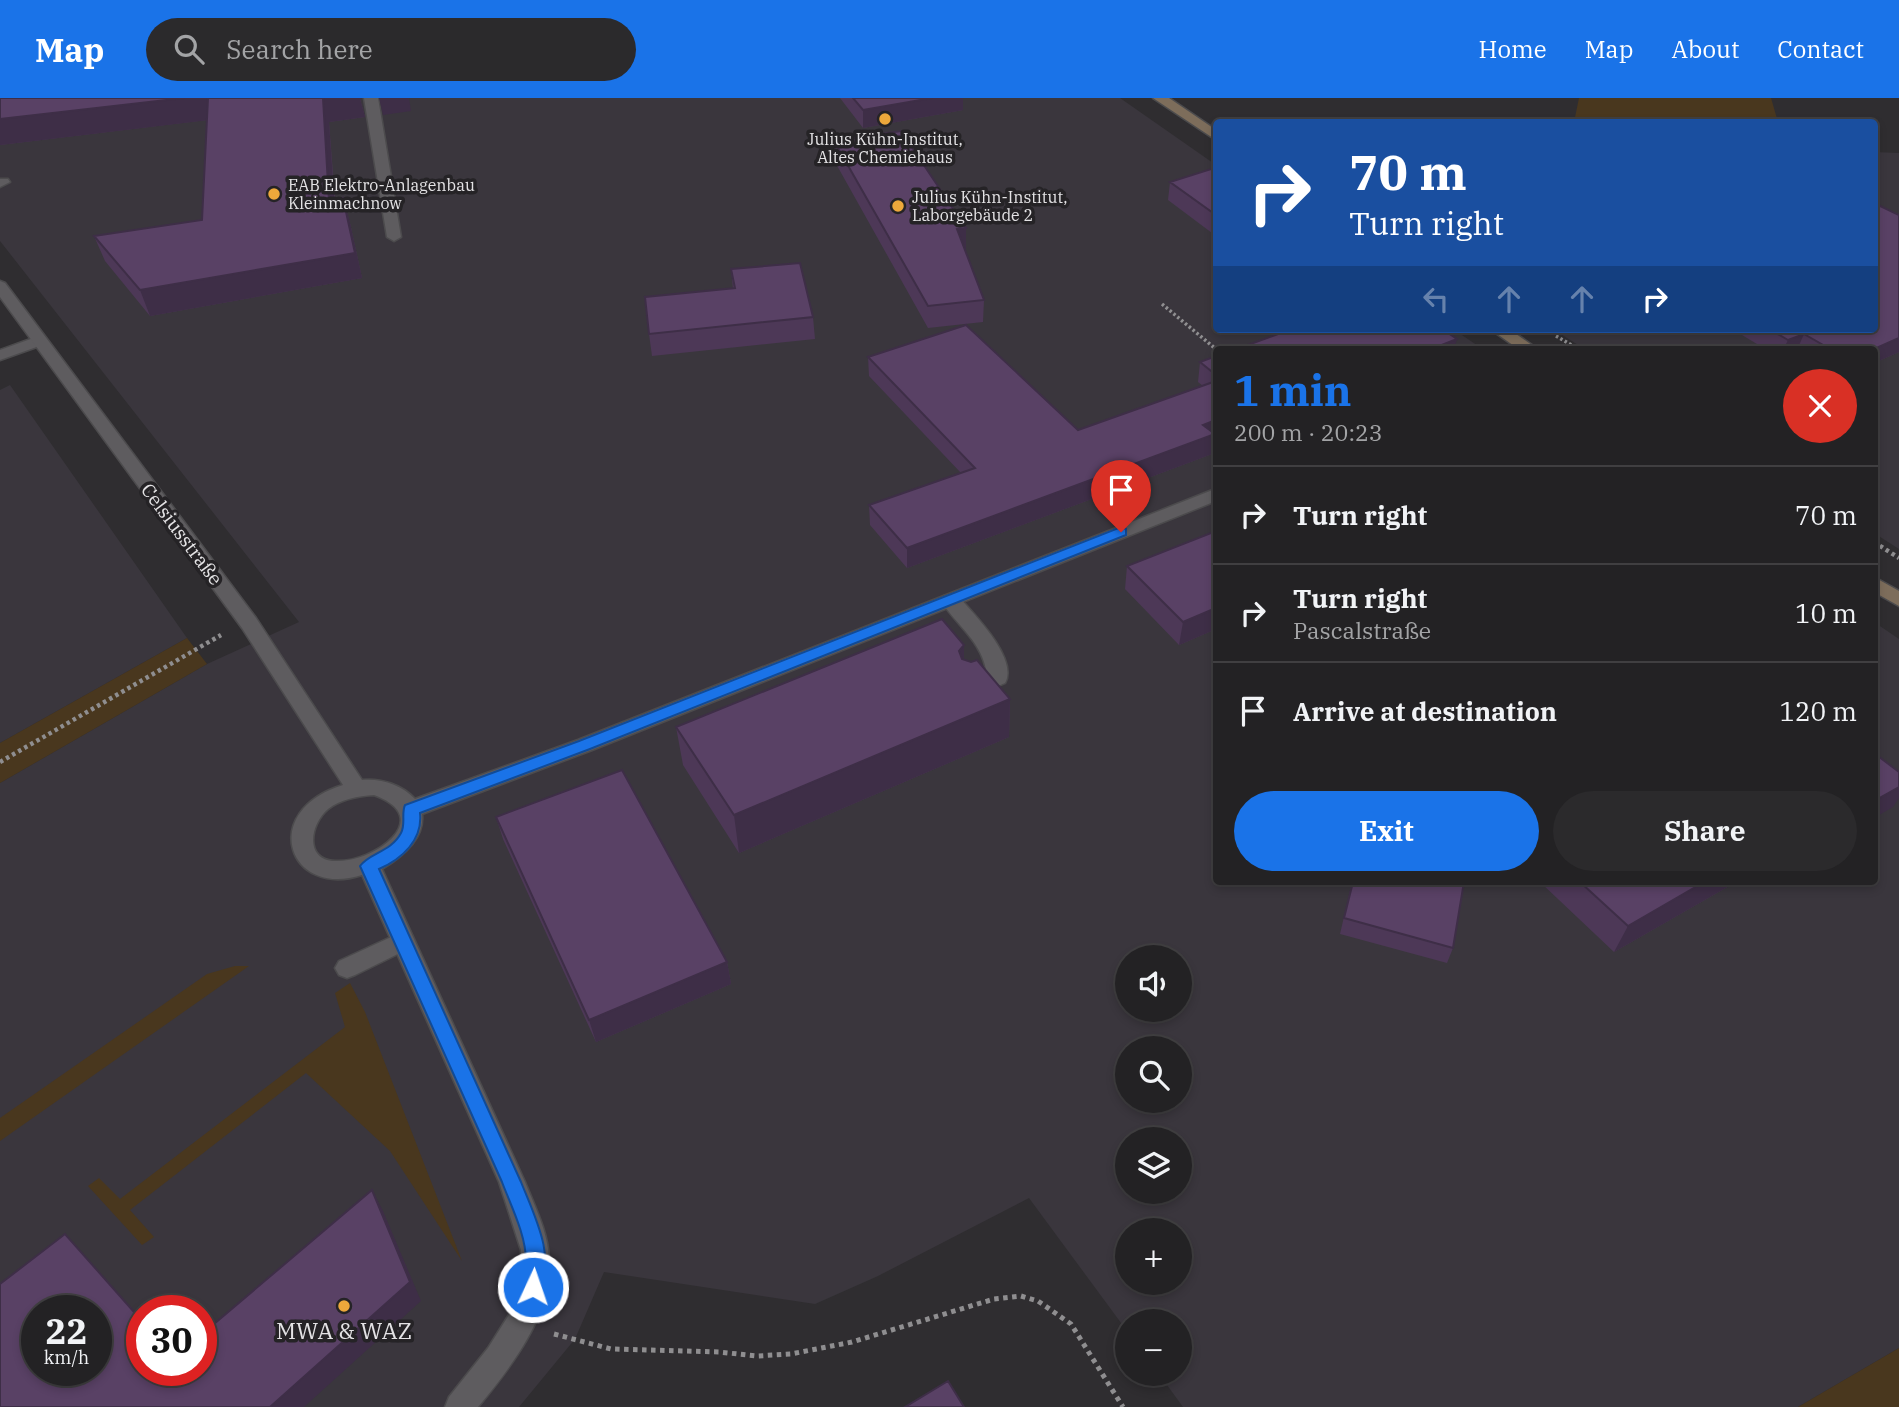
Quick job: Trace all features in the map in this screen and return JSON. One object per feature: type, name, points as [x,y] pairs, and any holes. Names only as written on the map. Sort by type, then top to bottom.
[{"type":"street","points":[[1160,98],[1213,134]]},
{"type":"street","points":[[368,103],[394,237]]},
{"type":"street","name":"Celsiusstraße","points":[[0,286],[249,623],[356,788]]},
{"type":"street","points":[[1504,333],[1525,346]]},
{"type":"street","points":[[0,355],[39,341]]},
{"type":"street","points":[[411,809],[585,745],[1213,496]]},
{"type":"street","points":[[1878,586],[1899,600]]},
{"type":"street","points":[[951,601],[992,649],[997,663],[998,678],[971,691]]},
{"type":"street","points":[[356,788],[391,790],[403,798],[411,809],[412,822],[408,835],[399,848],[386,859],[369,866],[349,871],[314,865],[304,855],[299,843],[301,828],[309,814],[321,803],[356,788]]},
{"type":"street","points":[[369,866],[512,1182],[529,1230],[536,1261],[528,1307],[501,1353],[459,1407]]},
{"type":"street","points":[[347,968],[402,941]]},
{"type":"path","points":[[1162,304],[1213,347]]},
{"type":"path","points":[[1556,336],[1573,346]]},
{"type":"path","points":[[1878,545],[1899,558]]},
{"type":"path","points":[[0,762],[209,640],[249,623]]},
{"type":"path","points":[[528,1307],[554,1334],[611,1349],[719,1352],[757,1356],[791,1354],[852,1342],[994,1299],[1021,1296],[1038,1301],[1071,1324],[1123,1407]]},
{"type":"shaded area","points":[[0,98],[1120,98],[1213,163],[1213,333],[1459,333],[1478,346],[1213,346],[1213,885],[1878,885],[1878,625],[1899,639],[1899,1348],[1798,1407],[1183,1407],[1168,1386],[1192,1386],[1192,1309],[1115,1309],[1115,1315],[1029,1198],[878,1276],[815,1304],[604,1272],[575,1339],[519,1407],[0,1407],[0,783],[207,664],[299,622],[0,241]]},
{"type":"shaded area","points":[[1579,98],[1771,98],[1777,119],[1575,119]]},
{"type":"shaded area","points":[[1878,152],[1899,153],[1899,549],[1878,536],[1878,346],[1580,346],[1559,333],[1878,333]]},
{"type":"shaded area","points":[[10,385],[187,638],[0,743],[0,390]]},
{"type":"shaded area","points":[[187,638],[207,664],[0,783],[0,743]]},
{"type":"shaded area","points":[[235,966],[249,966],[0,1141],[0,1118],[207,974]]},
{"type":"shaded area","points":[[350,983],[365,1012],[462,1261],[390,1151],[306,1073],[130,1210],[154,1237],[142,1245],[88,1186],[99,1178],[120,1199],[345,1027],[335,993]]},
{"type":"shaded area","points":[[1899,1348],[1899,1407],[1798,1407]]},
{"type":"building","points":[[0,98],[184,98],[0,119]]},
{"type":"building","points":[[208,98],[323,98],[329,201],[343,198],[355,253],[140,290],[94,236],[202,220]]},
{"type":"building","points":[[853,98],[932,98],[863,110]]},
{"type":"building","points":[[901,131],[966,228],[957,229],[984,300],[928,306],[834,141]]},
{"type":"building","points":[[1211,169],[1213,213],[1170,182]]},
{"type":"building","points":[[1878,205],[1899,215],[1899,338],[1878,347],[1825,346],[1804,334],[1788,340],[1776,333],[1878,333]]},
{"type":"building","points":[[800,263],[813,317],[649,334],[645,297],[735,288],[731,269]]},
{"type":"building","points":[[966,325],[1078,430],[1213,382],[1213,421],[1203,425],[1213,435],[907,548],[869,505],[975,468],[868,357]]},
{"type":"building","points":[[1281,333],[1448,333],[1457,339],[1439,346],[1245,346]]},
{"type":"building","points":[[1213,357],[1213,373],[1200,362]]},
{"type":"building","points":[[1213,532],[1213,609],[1183,622],[1127,566]]},
{"type":"building","points":[[942,619],[964,645],[959,651],[962,659],[971,662],[977,660],[1010,699],[734,815],[676,727]]},
{"type":"building","points":[[1878,756],[1899,772],[1899,787],[1878,799]]},
{"type":"building","points":[[622,770],[727,962],[589,1020],[496,817]]},
{"type":"building","points":[[1352,885],[1464,885],[1453,948],[1344,918]]},
{"type":"building","points":[[1583,885],[1699,885],[1628,926]]},
{"type":"building","name":"MWA & WAZ","points":[[372,1190],[410,1282],[270,1407],[0,1407],[0,1284],[65,1234],[126,1303],[126,1386],[217,1386],[217,1321]]},
{"type":"building","points":[[948,1381],[964,1407],[905,1407]]},
{"type":"place","name":"Julius Kühn-Institut, Altes Chemiehaus","points":[[885,119]]},
{"type":"place","name":"EAB Elektro-Anlagenbau Kleinmachnow","points":[[274,194]]},
{"type":"place","name":"Julius Kühn-Institut, Laborgebäude 2","points":[[898,206]]},
{"type":"place","name":"MWA & WAZ","points":[[344,1306]]},
{"type":"route","points":[[533,1287],[536,1261],[529,1230],[512,1182],[369,866],[386,859],[399,848],[408,835],[412,822],[411,809],[585,745],[1121,532]]}]
